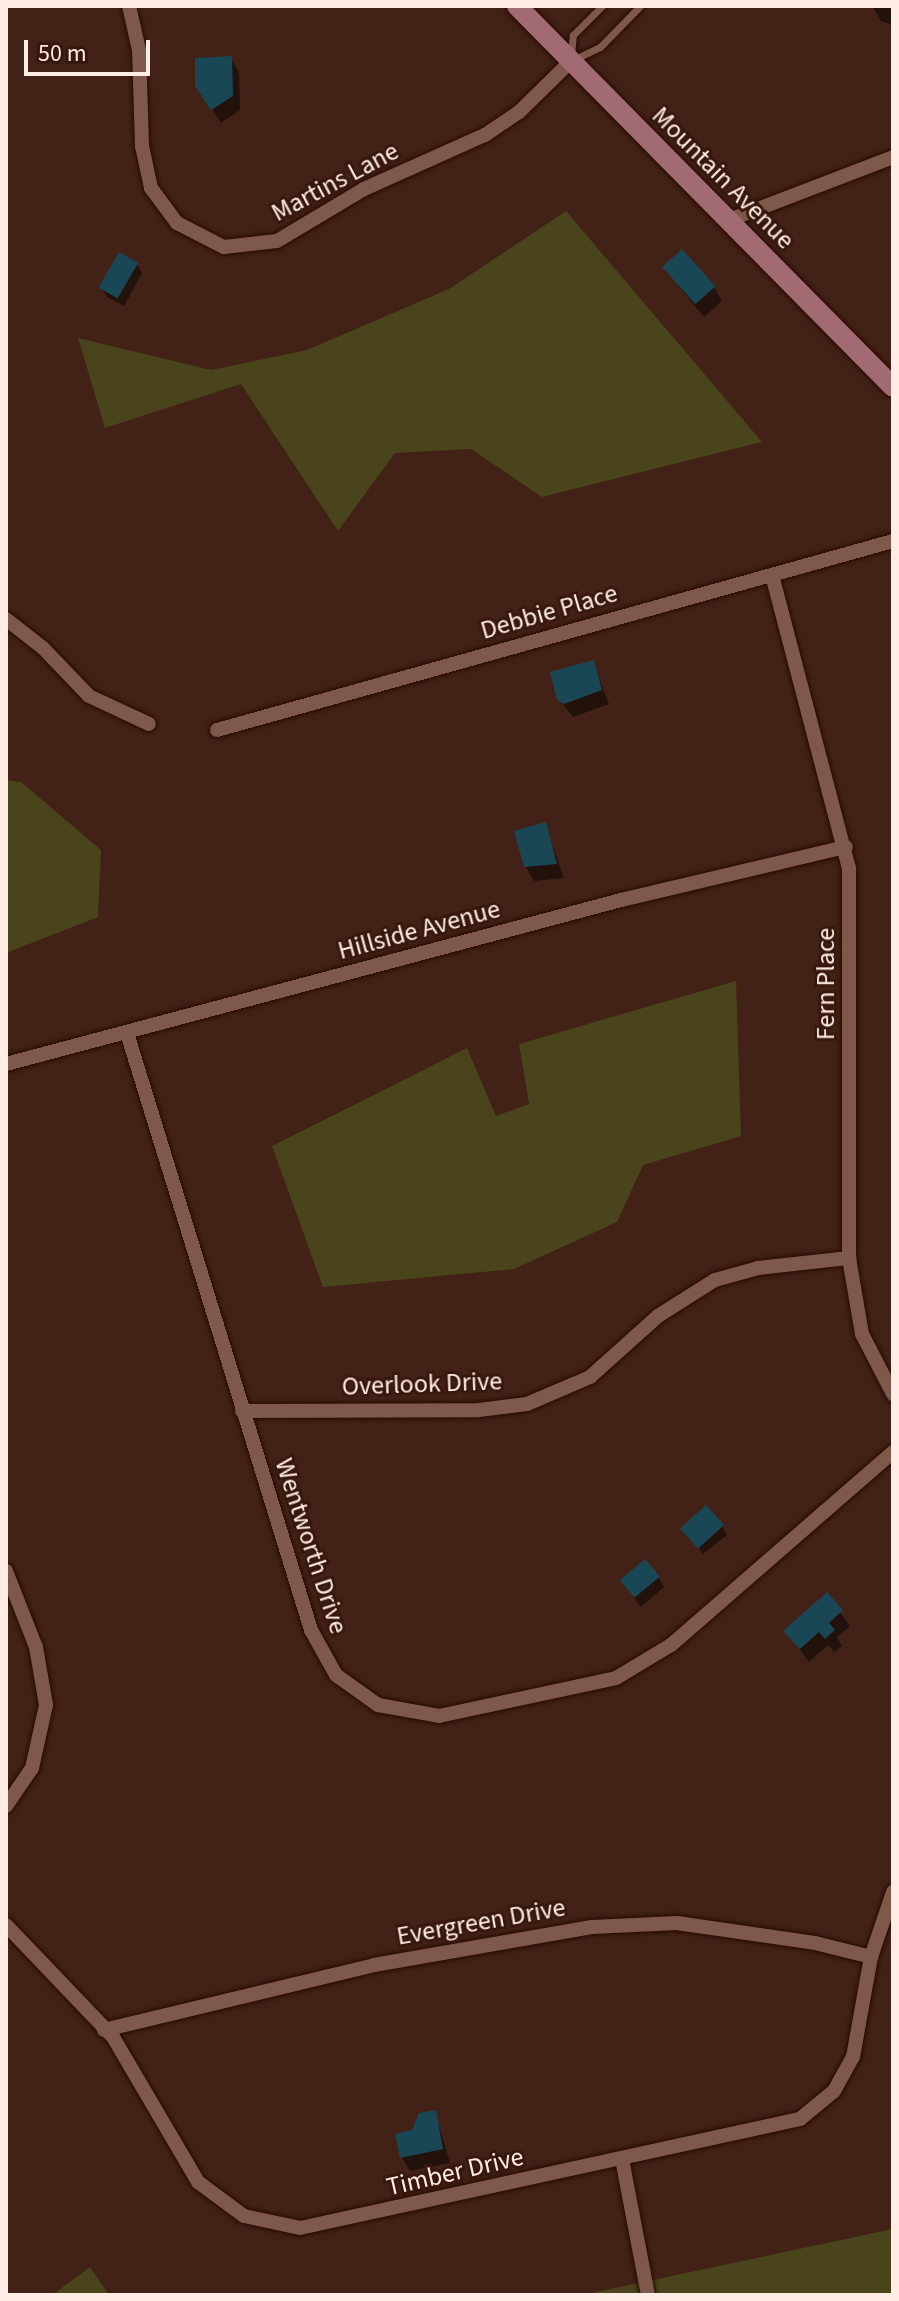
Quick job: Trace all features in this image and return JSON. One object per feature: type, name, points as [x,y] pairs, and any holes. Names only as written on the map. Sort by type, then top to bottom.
[{"type":"main road","name":"Mountain Avenue","points":[[517,6],[893,387]]},
{"type":"street","name":"Martins Lane","points":[[129,6],[139,50],[142,146],[151,188],[185,230],[224,247],[277,241],[364,189],[485,135],[519,112],[571,61]]},
{"type":"street","points":[[729,220],[893,157]]},
{"type":"street","name":"Debbie Place","points":[[217,730],[893,541]]},
{"type":"street","name":"Fern Place","points":[[772,575],[846,847],[851,904],[849,1258],[862,1334],[893,1394]]},
{"type":"street","points":[[6,619],[43,648],[89,696],[149,724]]},
{"type":"street","name":"Hillside Avenue","points":[[6,1064],[621,900],[846,847]]},
{"type":"street","name":"Wentworth Drive","points":[[127,1033],[242,1411],[321,1654],[355,1692],[390,1710],[428,1716],[616,1678],[671,1645],[893,1452]]},
{"type":"street","name":"Overlook Drive","points":[[242,1411],[479,1410],[527,1404],[590,1377],[675,1302],[715,1280],[758,1268],[849,1258]]},
{"type":"street","points":[[6,1571],[36,1647],[46,1705],[32,1768],[6,1806]]},
{"type":"street","name":"Timber Drive","points":[[6,1925],[104,2030],[132,2067],[198,2182],[232,2209],[271,2225],[329,2225],[779,2127],[818,2107],[841,2082],[853,2057],[871,1957],[893,1892]]},
{"type":"street","name":"Evergreen Drive","points":[[104,2030],[374,1965],[592,1927],[677,1923],[815,1943],[871,1957]]},
{"type":"street","points":[[622,2159],[648,2295]]},
{"type":"lane","points":[[571,61],[573,35],[602,6]]},
{"type":"lane","points":[[571,61],[600,47],[640,6]]},
{"type":"shaded area","points":[[566,211],[762,442],[542,497],[471,449],[395,453],[338,531],[241,384],[105,428],[78,338],[211,370],[307,350],[449,289]]},
{"type":"shaded area","points":[[6,780],[21,782],[101,850],[98,917],[6,953]]},
{"type":"shaded area","points":[[736,981],[741,1136],[643,1165],[617,1222],[514,1269],[323,1287],[272,1146],[467,1048],[496,1116],[529,1104],[519,1044]]},
{"type":"shaded area","points":[[893,2229],[893,2295],[582,2295]]},
{"type":"shaded area","points":[[90,2267],[109,2295],[52,2295]]},
{"type":"building","points":[[232,56],[233,96],[211,110],[195,86],[195,58]]},
{"type":"building","points":[[682,249],[715,286],[695,304],[662,267]]},
{"type":"building","points":[[119,252],[138,263],[118,299],[99,288]]},
{"type":"building","points":[[594,660],[602,690],[564,704],[557,700],[550,672]]},
{"type":"building","points":[[546,822],[557,864],[524,867],[514,831]]},
{"type":"building","points":[[706,1505],[724,1525],[698,1548],[680,1528]]},
{"type":"building","points":[[645,1559],[660,1577],[635,1598],[620,1580]]},
{"type":"building","points":[[827,1592],[843,1610],[829,1623],[835,1630],[825,1639],[819,1632],[800,1649],[783,1631]]},
{"type":"building","points":[[436,2110],[443,2149],[400,2158],[395,2134],[412,2130],[419,2113]]}]
